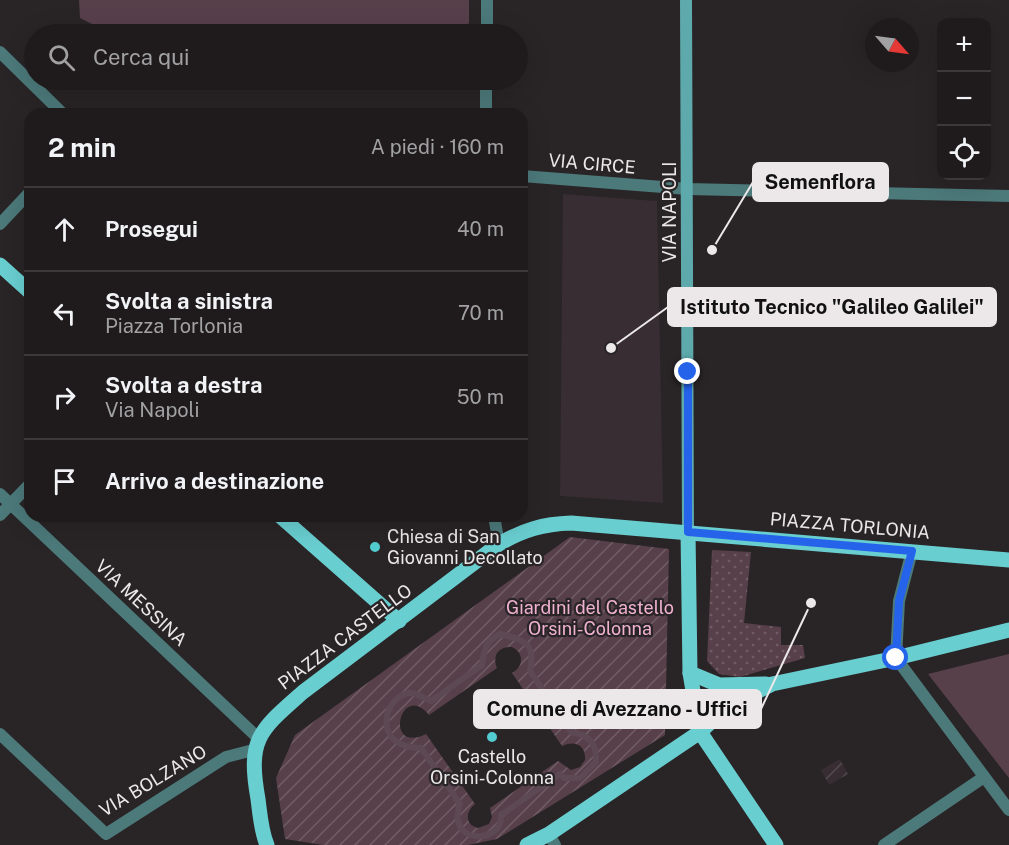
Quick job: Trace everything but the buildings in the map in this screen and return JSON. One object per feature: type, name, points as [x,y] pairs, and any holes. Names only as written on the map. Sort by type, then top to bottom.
[{"type":"main road","name":"VIA NAPOLI","points":[[686,0],[688,532]]},
{"type":"main road","points":[[0,265],[24,287]]},
{"type":"main road","points":[[287,522],[399,621]]},
{"type":"main road","name":"PIAZZA CASTELLO","points":[[256,744],[274,717],[303,692],[499,544],[524,530],[544,524],[571,523],[688,532]]},
{"type":"main road","name":"PIAZZA TORLONIA","points":[[688,532],[1009,560]]},
{"type":"main road","points":[[688,532],[690,673],[700,732],[776,845]]},
{"type":"main road","points":[[690,673],[719,684],[772,684],[896,658],[1009,630]]},
{"type":"main road","points":[[527,845],[552,839],[700,732],[726,707],[772,684]]},
{"type":"main road","points":[[256,744],[253,775],[267,845]]},
{"type":"street","points":[[487,0],[487,24]]},
{"type":"street","points":[[0,52],[24,76]]},
{"type":"street","points":[[39,90],[57,108]]},
{"type":"street","points":[[486,90],[486,108]]},
{"type":"street","name":"VIA CIRCE","points":[[528,176],[688,189],[1009,196]]},
{"type":"street","points":[[0,224],[24,198]]},
{"type":"street","points":[[0,515],[24,490]]},
{"type":"street","name":"VIA MESSINA","points":[[0,494],[24,518]]},
{"type":"street","name":"VIA MESSINA","points":[[28,522],[256,744]]},
{"type":"street","points":[[495,522],[499,544]]},
{"type":"street","points":[[912,551],[899,601],[896,658],[1009,810]]},
{"type":"street","name":"VIA BOLZANO","points":[[0,734],[106,834],[226,757],[256,744]]},
{"type":"street","points":[[884,845],[984,777]]},
{"type":"shaded area","points":[[563,194],[657,201],[663,503],[560,496]]},
{"type":"shaded area","points":[[840,759],[848,774],[829,785],[821,770]]},
{"type":"green space","points":[[79,0],[469,0],[468,24],[92,24],[80,18]]},
{"type":"green space","name":"Giardini del Castello Orsini-Colonna","points":[[570,537],[669,549],[665,735],[497,839],[468,845],[323,845],[285,839],[276,778],[295,735]],"holes":[[[507,647],[516,650],[521,660],[519,667],[512,673],[562,746],[579,745],[584,751],[585,760],[580,767],[571,770],[558,761],[490,808],[492,817],[489,824],[478,828],[471,824],[468,818],[469,811],[475,804],[426,734],[413,738],[404,735],[400,728],[400,719],[410,706],[419,707],[429,715],[497,668],[495,660],[500,650]]]},
{"type":"green space","points":[[712,550],[751,552],[744,623],[781,627],[781,645],[803,645],[805,658],[740,677],[719,674],[707,661]]},
{"type":"green space","points":[[1009,654],[1009,778],[928,674]]},
{"type":"waterway","points":[[500,634],[516,638],[527,644],[531,655],[530,671],[571,732],[583,735],[591,741],[595,750],[596,762],[580,778],[564,778],[560,774],[501,815],[499,825],[493,832],[485,836],[476,836],[460,827],[458,817],[460,804],[421,748],[406,746],[395,741],[386,723],[392,704],[400,697],[412,693],[431,701],[482,665],[486,646],[500,634]]},
{"type":"place","name":"Semenflora","points":[[712,250]]},
{"type":"place","name":"Istituto Tecnico \"Galileo Galilei\"","points":[[611,348]]},
{"type":"place","name":"Chiesa di San Giovanni Decollato","points":[[375,547]]},
{"type":"place","name":"Comune di Avezzano - Uffici","points":[[811,603]]},
{"type":"place","name":"Castello Orsini-Colonna","points":[[492,737]]},
{"type":"route","points":[[688,372],[688,532],[912,551],[899,601],[896,658]]}]
